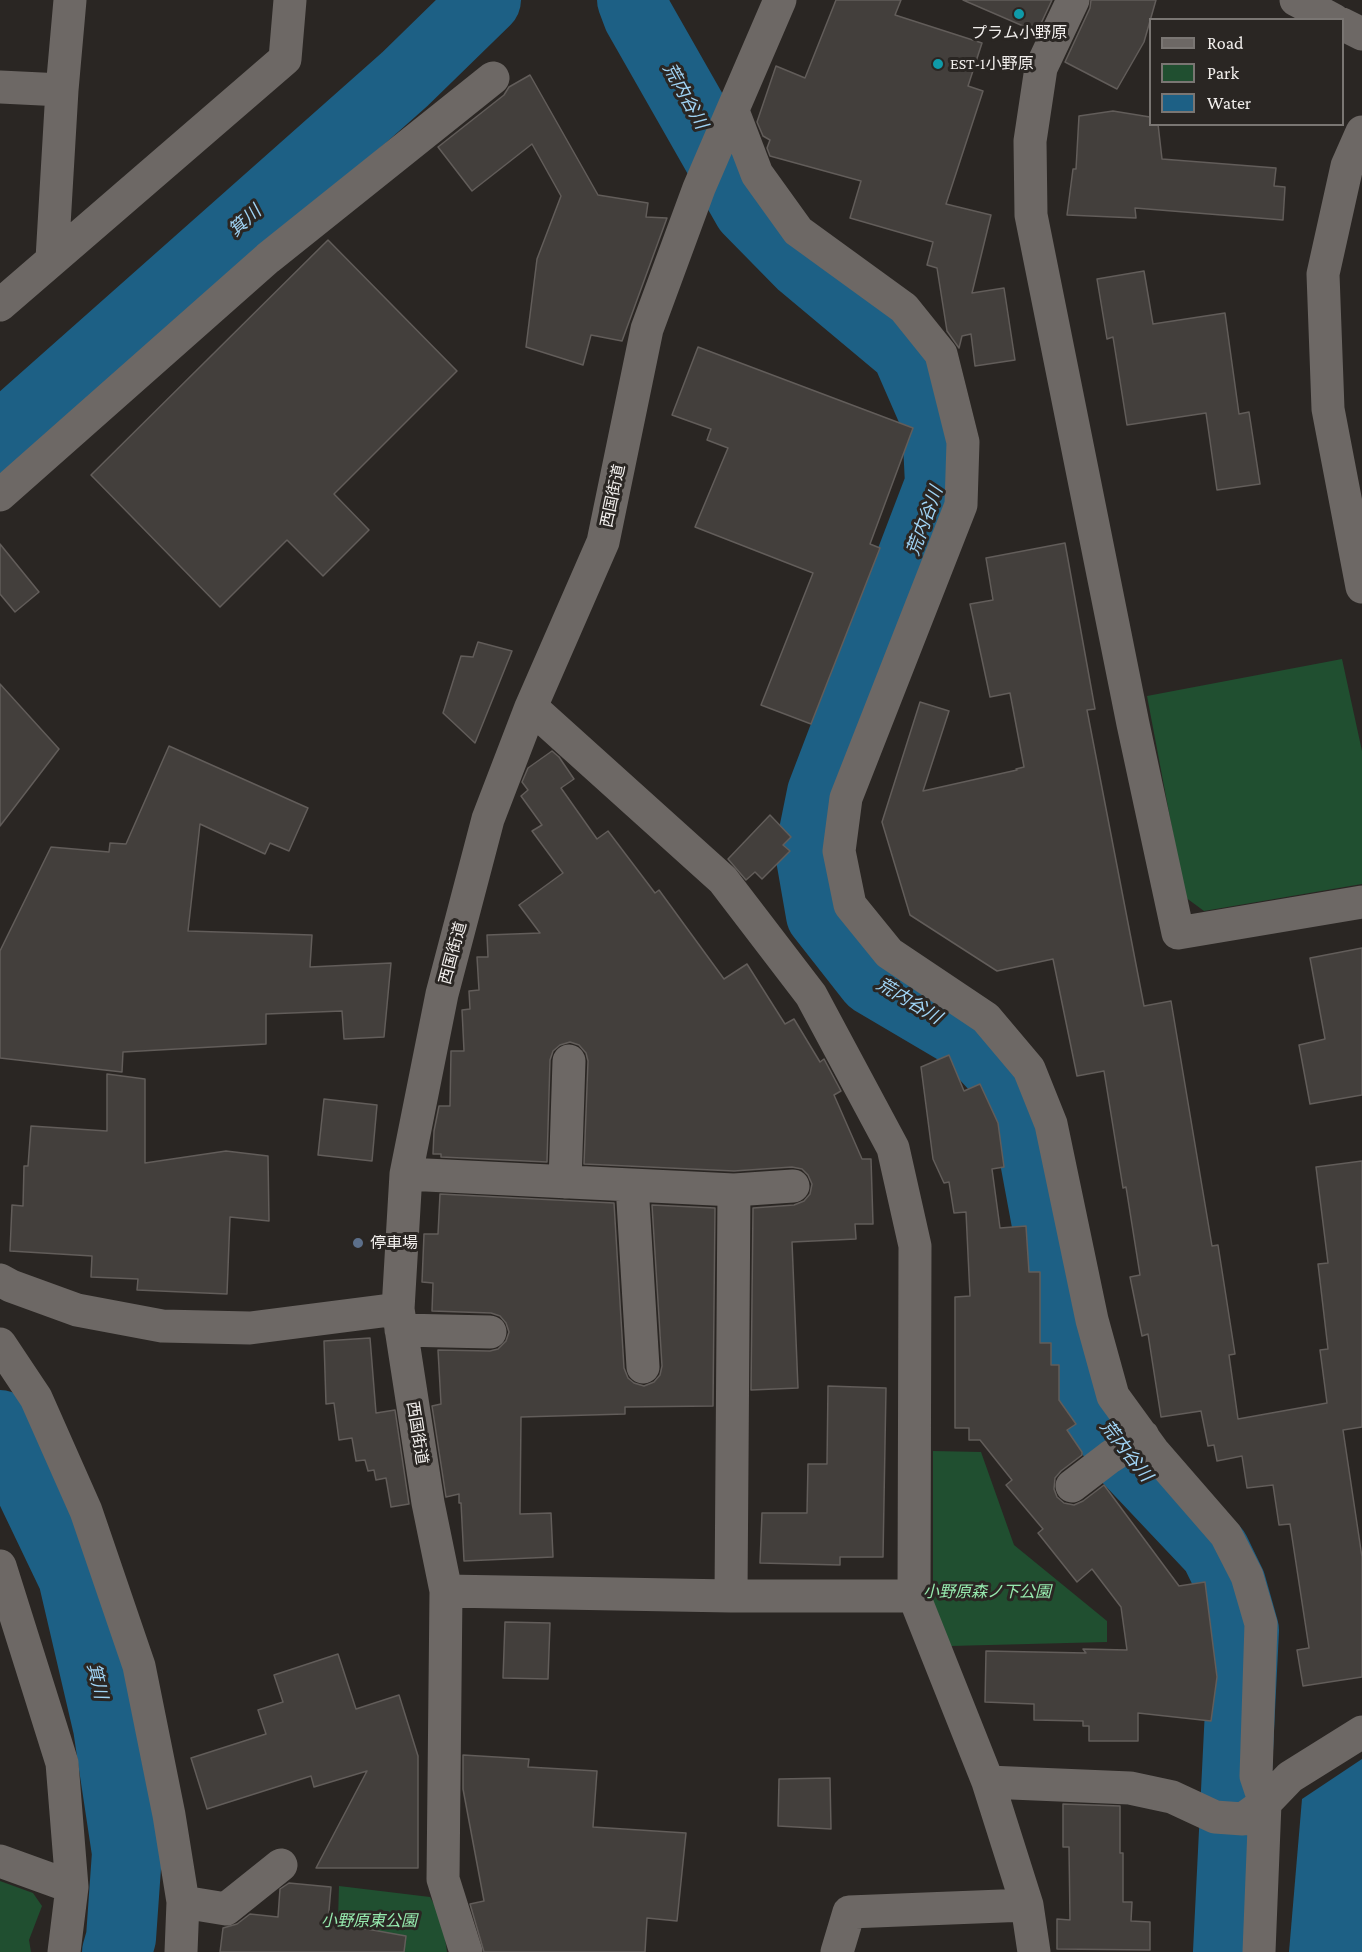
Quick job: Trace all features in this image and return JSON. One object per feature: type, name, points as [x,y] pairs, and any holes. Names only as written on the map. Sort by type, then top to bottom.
[{"type":"street","points":[[52,259],[70,0]]},
{"type":"street","points":[[0,305],[285,59],[290,0]]},
{"type":"street","name":"西国街道","points":[[465,1952],[443,1879],[446,1592],[428,1503],[400,1320],[406,1174],[442,994],[488,819],[531,707],[603,542],[647,329],[699,188],[780,0]]},
{"type":"street","points":[[1074,0],[1041,68],[1029,141],[1031,215],[1133,724],[1178,933],[1362,902]]},
{"type":"street","points":[[1296,0],[1330,18]]},
{"type":"street","points":[[1344,25],[1362,34]]},
{"type":"street","points":[[0,495],[268,258],[493,78]]},
{"type":"street","points":[[0,87],[62,90]]},
{"type":"street","points":[[733,111],[757,174],[798,231],[904,308],[941,354],[963,442],[961,505],[846,798],[839,851],[850,905],[889,953],[986,1018],[1029,1069],[1051,1124],[1092,1320],[1126,1446]]},
{"type":"street","points":[[1362,132],[1347,166],[1323,274],[1328,409],[1362,586]]},
{"type":"street","points":[[531,707],[723,880],[811,995],[892,1148],[915,1246],[914,1596],[988,1782],[1027,1905],[1034,1952]]},
{"type":"street","points":[[565,1182],[569,1061]]},
{"type":"street","points":[[406,1174],[734,1190],[793,1186]]},
{"type":"street","points":[[632,1185],[643,1367]]},
{"type":"street","points":[[730,1596],[734,1190]]},
{"type":"street","points":[[0,1280],[77,1310],[162,1326],[249,1328],[400,1320],[490,1332]]},
{"type":"street","points":[[0,1344],[36,1398],[86,1511],[139,1666],[169,1815],[183,1902],[181,1952]]},
{"type":"street","points":[[1072,1486],[1126,1446],[1153,1451],[1226,1535],[1247,1576],[1261,1624],[1256,1776],[1241,1813],[1259,1952]]},
{"type":"street","points":[[0,1566],[62,1763],[72,1887],[64,1952]]},
{"type":"street","points":[[446,1592],[914,1596]]},
{"type":"street","points":[[988,1782],[1130,1788],[1241,1813],[1290,1777],[1362,1732]]},
{"type":"street","points":[[0,1861],[72,1887]]},
{"type":"street","points":[[183,1902],[226,1909],[281,1865]]},
{"type":"street","points":[[837,1952],[849,1912],[1027,1905]]},
{"type":"green space","points":[[1342,659],[1362,751],[1362,884],[1204,911],[1185,897],[1147,696]]},
{"type":"green space","name":"小野原森ノ下公園","points":[[933,1451],[981,1452],[1014,1545],[1107,1621],[1107,1642],[950,1646],[933,1603]]},
{"type":"green space","points":[[0,1881],[33,1893],[42,1906],[29,1940],[31,1952],[0,1952]]},
{"type":"green space","name":"小野原東公園","points":[[339,1886],[430,1897],[442,1918],[447,1952],[337,1952]]},
{"type":"water","points":[[1362,1759],[1362,1952],[1289,1952],[1302,1799]]},
{"type":"building","points":[[836,0],[901,0],[895,15],[982,43],[968,86],[983,91],[946,204],[991,215],[972,293],[1004,288],[1015,360],[975,366],[971,334],[962,336],[959,348],[947,331],[937,268],[927,265],[933,242],[850,218],[861,181],[770,156],[767,148],[770,140],[763,136],[757,122],[776,66],[805,78]]},
{"type":"building","name":"プラム小野原","points":[[963,0],[1052,0],[1037,32]]},
{"type":"building","points":[[1091,0],[1156,0],[1144,42],[1117,89],[1065,62],[1090,8]]},
{"type":"building","points":[[530,75],[598,195],[648,203],[646,217],[667,218],[622,341],[591,335],[583,365],[526,347],[537,259],[561,196],[532,144],[472,191],[438,147],[504,95],[509,87]]},
{"type":"building","points":[[1113,111],[1149,117],[1149,126],[1158,126],[1162,159],[1276,168],[1274,186],[1285,187],[1283,220],[1135,208],[1136,218],[1067,215],[1073,169],[1076,169],[1079,116]]},
{"type":"building","points":[[328,240],[457,371],[334,494],[369,530],[323,576],[287,540],[220,607],[91,475]]},
{"type":"building","points":[[1144,271],[1153,324],[1225,313],[1239,414],[1249,412],[1260,484],[1217,490],[1206,413],[1127,425],[1113,337],[1107,339],[1097,279]]},
{"type":"building","points":[[698,347],[913,428],[870,544],[880,548],[811,724],[761,705],[813,573],[695,527],[728,448],[707,440],[711,429],[672,415]]},
{"type":"building","points":[[1065,543],[1095,709],[1087,710],[1144,1006],[1171,1001],[1212,1246],[1218,1245],[1235,1354],[1229,1355],[1238,1419],[1327,1403],[1320,1350],[1328,1349],[1318,1264],[1328,1263],[1316,1167],[1362,1161],[1362,1427],[1343,1430],[1362,1557],[1362,1677],[1303,1686],[1297,1650],[1309,1648],[1290,1524],[1279,1525],[1273,1485],[1247,1488],[1242,1456],[1217,1461],[1214,1445],[1208,1446],[1201,1411],[1161,1417],[1148,1334],[1142,1336],[1130,1277],[1140,1275],[1104,1071],[1077,1076],[1053,959],[997,971],[910,915],[882,822],[920,702],[949,711],[923,791],[1024,767],[1010,693],[990,697],[970,604],[993,600],[986,558]]},
{"type":"building","points":[[0,544],[39,592],[15,612],[0,594]]},
{"type":"building","points":[[478,642],[512,651],[475,743],[443,713],[461,656],[473,657]]},
{"type":"building","points":[[0,684],[59,749],[0,826]]},
{"type":"building","points":[[169,746],[308,808],[289,851],[270,843],[265,854],[200,824],[188,931],[312,935],[310,967],[391,963],[384,1037],[344,1039],[342,1011],[266,1014],[266,1044],[123,1052],[122,1072],[0,1058],[0,951],[51,847],[109,852],[110,843],[126,844]]},
{"type":"building","points":[[552,751],[574,779],[561,788],[597,839],[608,831],[655,893],[659,890],[724,979],[747,964],[785,1024],[794,1019],[820,1062],[824,1059],[841,1091],[834,1095],[862,1159],[871,1159],[873,1224],[855,1224],[856,1239],[792,1242],[798,1388],[751,1390],[753,1208],[794,1205],[804,1201],[810,1194],[812,1184],[802,1169],[792,1167],[734,1171],[584,1164],[588,1061],[586,1053],[579,1045],[570,1042],[560,1045],[553,1051],[550,1060],[547,1162],[441,1157],[441,1154],[433,1154],[434,1131],[439,1106],[450,1106],[451,1051],[464,1051],[462,1010],[470,1009],[469,991],[479,990],[477,957],[488,957],[487,935],[540,933],[519,905],[563,873],[532,831],[542,825],[521,796],[528,790],[522,782],[528,768]]},
{"type":"building","points":[[770,815],[791,837],[783,845],[790,851],[762,879],[755,872],[746,880],[728,859]]},
{"type":"building","points":[[1362,948],[1362,1095],[1310,1104],[1299,1045],[1325,1039],[1310,958]]},
{"type":"building","points":[[949,1055],[964,1091],[980,1084],[998,1123],[1004,1167],[992,1169],[1000,1228],[1026,1226],[1029,1272],[1040,1272],[1040,1343],[1051,1343],[1051,1365],[1059,1365],[1059,1400],[1076,1424],[1067,1430],[1082,1452],[1082,1455],[1055,1478],[1054,1489],[1057,1497],[1064,1503],[1074,1505],[1104,1485],[1179,1586],[1205,1582],[1217,1677],[1211,1721],[1138,1713],[1138,1741],[1089,1741],[1089,1726],[1083,1726],[1083,1721],[1034,1720],[1034,1704],[985,1702],[986,1651],[1086,1653],[1083,1649],[1127,1650],[1121,1607],[1092,1569],[1077,1582],[1038,1533],[1043,1529],[1006,1485],[1012,1480],[980,1440],[969,1440],[969,1428],[955,1428],[955,1297],[970,1296],[966,1212],[954,1213],[949,1182],[944,1183],[933,1159],[921,1067]]},
{"type":"building","points":[[107,1074],[145,1079],[145,1163],[226,1151],[268,1156],[269,1221],[230,1217],[227,1294],[137,1290],[138,1279],[91,1277],[92,1256],[10,1251],[12,1205],[23,1206],[24,1166],[28,1166],[31,1126],[107,1131]]},
{"type":"building","points":[[324,1099],[377,1105],[372,1161],[318,1155]]},
{"type":"building","points":[[440,1194],[614,1203],[624,1368],[628,1378],[644,1386],[654,1382],[660,1375],[662,1366],[652,1205],[715,1208],[713,1406],[625,1407],[625,1414],[521,1417],[520,1514],[551,1513],[553,1557],[464,1561],[461,1503],[459,1503],[459,1494],[446,1497],[432,1406],[441,1404],[438,1350],[490,1351],[498,1349],[506,1341],[509,1332],[500,1316],[491,1313],[432,1311],[433,1283],[422,1282],[424,1234],[438,1234]]},
{"type":"building","points":[[370,1338],[376,1413],[395,1410],[409,1504],[391,1507],[386,1478],[376,1480],[374,1470],[368,1471],[365,1460],[356,1461],[352,1438],[339,1440],[334,1403],[326,1404],[324,1341]]},
{"type":"building","points":[[828,1386],[886,1388],[883,1557],[840,1557],[840,1565],[760,1563],[762,1513],[807,1513],[808,1464],[827,1464]]},
{"type":"building","points":[[505,1622],[550,1623],[548,1679],[503,1678]]},
{"type":"building","points":[[338,1654],[356,1709],[399,1695],[418,1756],[418,1868],[316,1868],[367,1771],[314,1787],[311,1776],[207,1809],[191,1758],[266,1734],[258,1710],[283,1702],[274,1675]]},
{"type":"building","points":[[463,1755],[529,1759],[528,1767],[597,1771],[593,1827],[686,1833],[677,1921],[647,1918],[645,1952],[484,1952],[470,1904],[484,1901],[463,1789]]},
{"type":"building","points":[[830,1778],[831,1829],[778,1826],[779,1779]]},
{"type":"building","points":[[1063,1804],[1120,1806],[1123,1902],[1132,1902],[1131,1921],[1150,1922],[1150,1950],[1057,1949],[1057,1919],[1070,1920],[1069,1847],[1063,1847]]},
{"type":"building","points":[[289,1883],[331,1887],[328,1922],[406,1936],[404,1952],[220,1952],[223,1928],[237,1924],[250,1914],[278,1917],[280,1889]]},
{"type":"waterway","name":"箕川","points":[[0,438],[405,79],[486,0]]},
{"type":"waterway","name":"荒内谷川","points":[[632,0],[638,16],[748,209],[802,264],[906,351],[937,422],[940,484],[822,793],[810,852],[821,915],[872,980],[967,1036],[1013,1086],[1033,1149],[1067,1332],[1099,1417],[1130,1461],[1215,1551],[1231,1584],[1244,1630],[1228,1952]]},
{"type":"waterway","name":"箕川","points":[[0,1425],[73,1577],[108,1727],[127,1853],[121,1938],[117,1952]]},
{"type":"place","name":"プラム小野原","points":[[1019,14]]},
{"type":"place","name":"EST-1小野原","points":[[938,64]]},
{"type":"place","name":"停車場","points":[[358,1243]]}]
